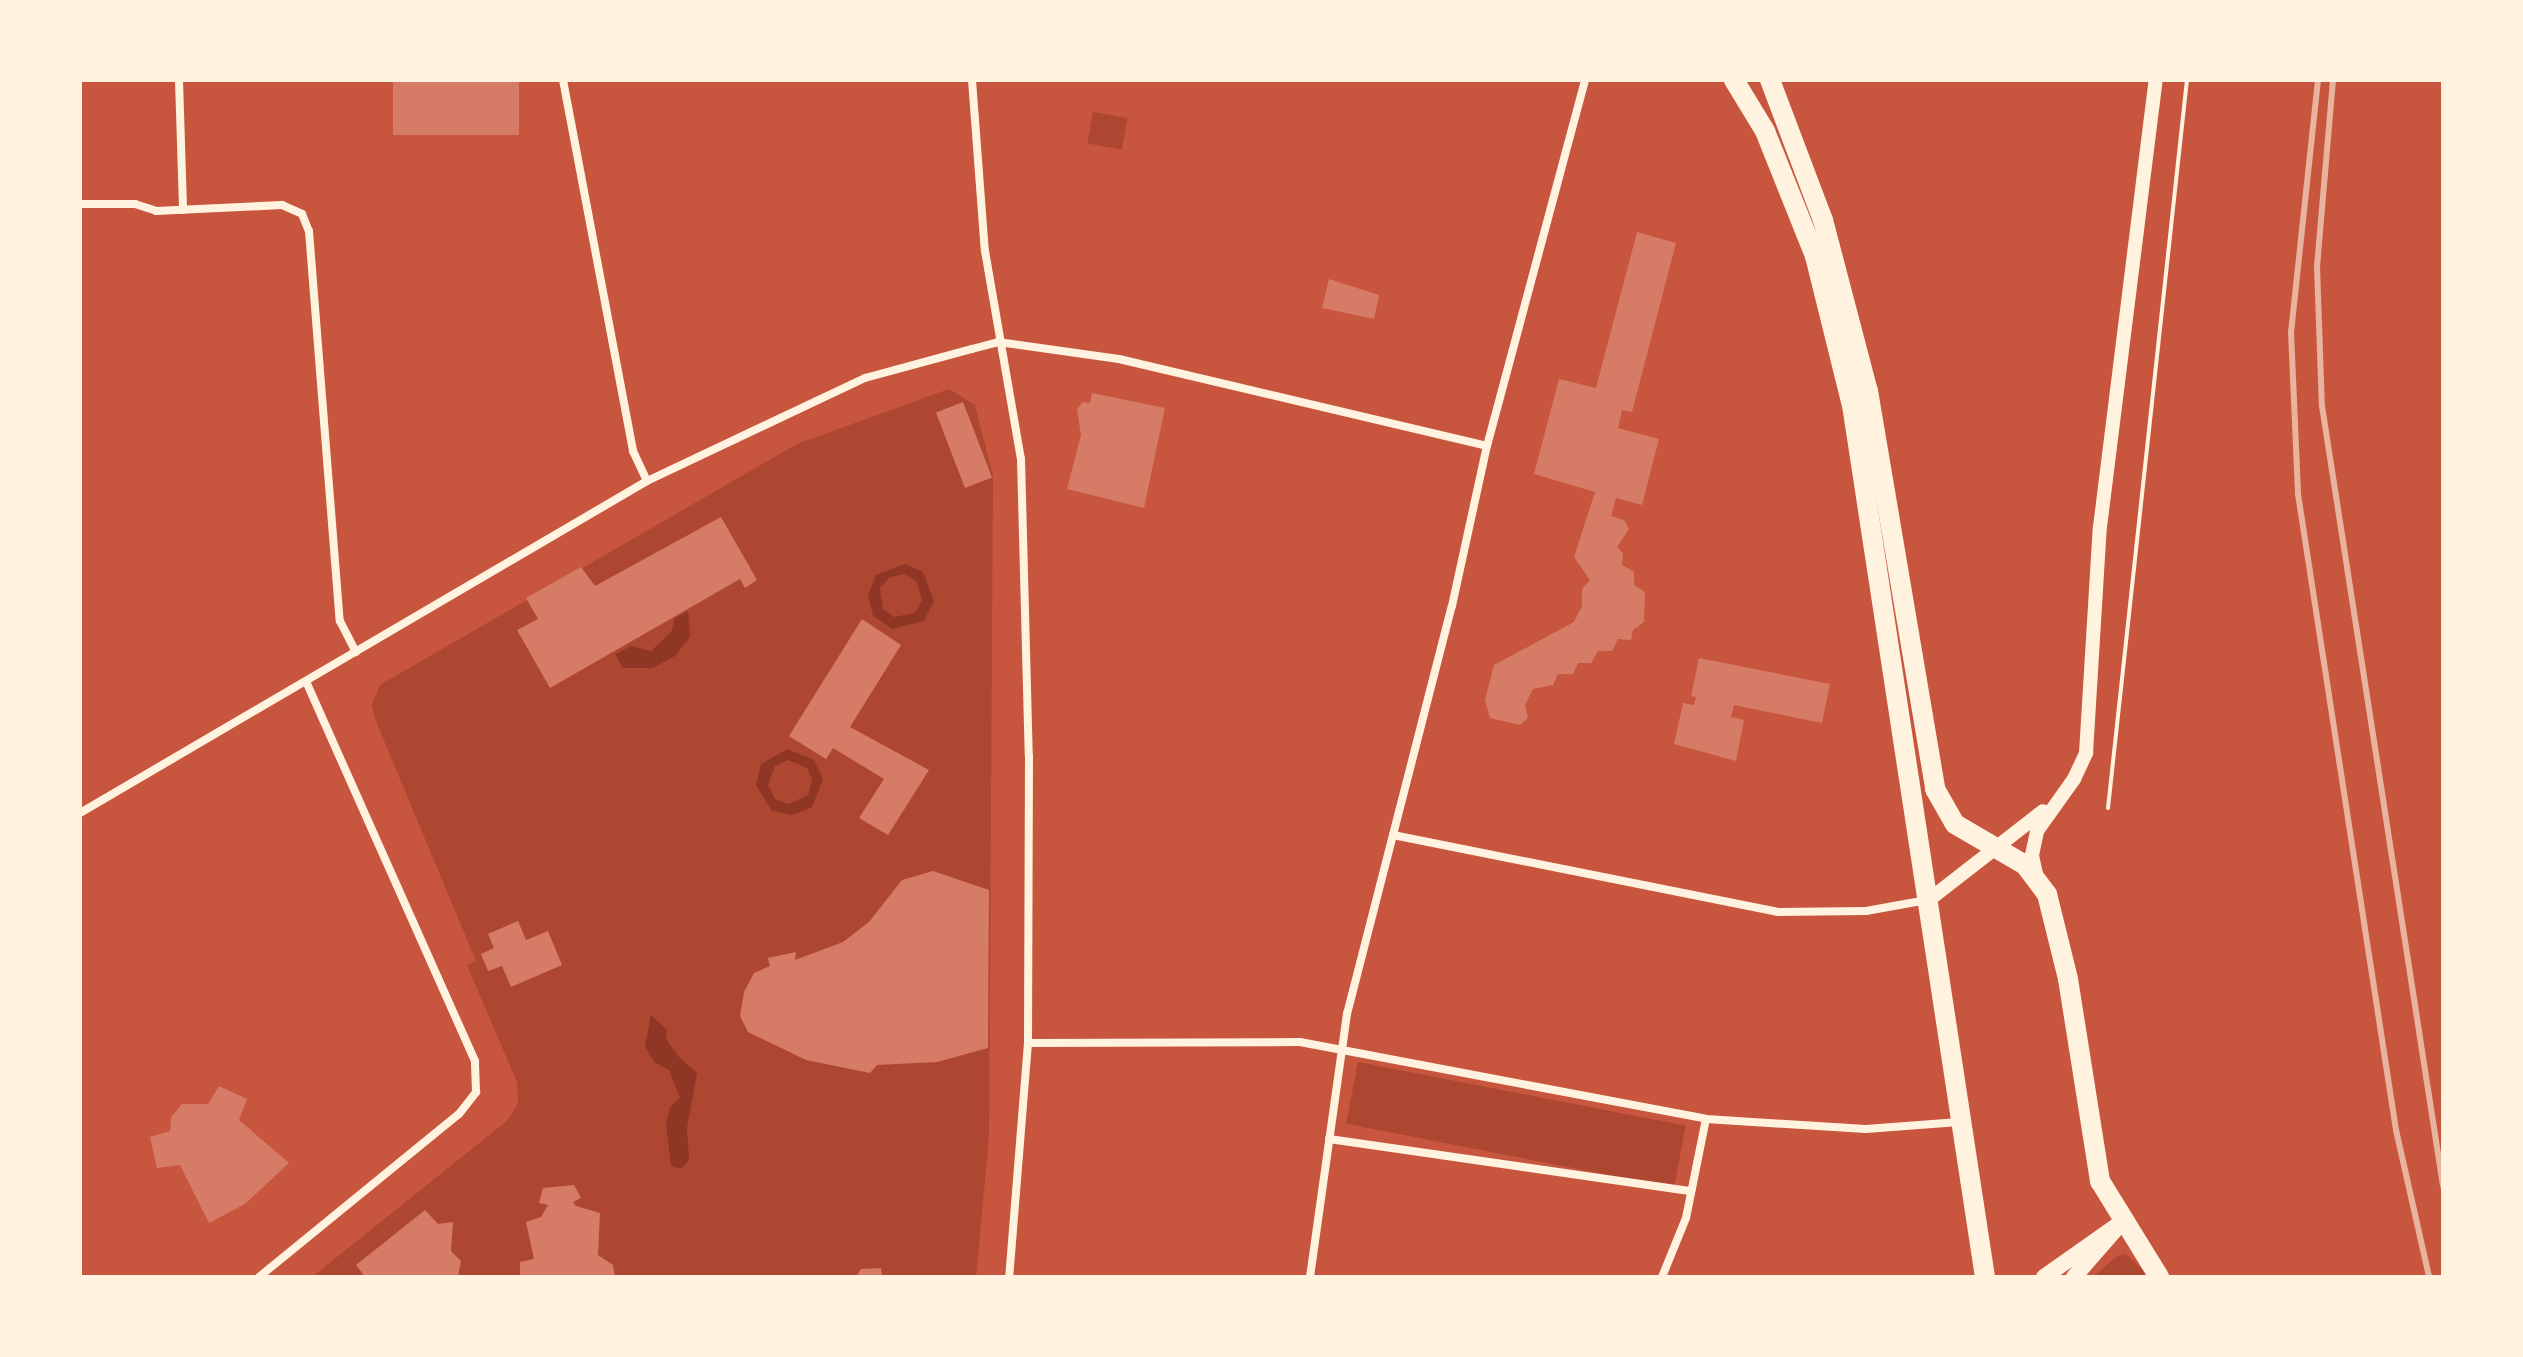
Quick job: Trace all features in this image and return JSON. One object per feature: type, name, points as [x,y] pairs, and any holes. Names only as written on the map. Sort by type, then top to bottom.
[{"type":"main road","points":[[1734,80],[1785,177],[1815,256],[1840,346],[1865,470],[1985,1277]]},
{"type":"main road","points":[[1770,80],[1823,220],[1868,391],[1935,789],[1955,824],[2038,878],[2061,938],[2100,1181],[2122,1222],[2159,1277]]},
{"type":"main road","points":[[2044,1277],[2122,1222]]},
{"type":"main road","points":[[2074,1277],[2122,1222]]},
{"type":"street","points":[[179,80],[183,210]]},
{"type":"street","points":[[563,80],[633,451],[647,481]]},
{"type":"street","points":[[972,80],[985,251],[998,342],[1021,459],[1029,756],[1028,1043],[1009,1277]]},
{"type":"street","points":[[1310,1277],[1329,1139],[1346,1047],[1347,1014],[1487,446],[1585,80]]},
{"type":"street","points":[[2038,878],[2033,860],[2035,837],[2086,753],[2100,527],[2156,80]]},
{"type":"street","points":[[80,204],[183,210],[282,205],[302,214],[309,231],[340,621],[356,652]]},
{"type":"street","points":[[80,813],[307,684],[647,481],[865,378],[998,342],[1119,359],[1487,446]]},
{"type":"street","points":[[259,1277],[459,1114],[476,1092],[475,1061],[307,684]]},
{"type":"street","points":[[1393,835],[1778,912],[1866,911],[1930,899],[2059,798]]},
{"type":"street","points":[[1028,1043],[1346,1047],[1706,1119],[1866,1129],[1964,1121]]},
{"type":"street","points":[[1662,1277],[1691,1191],[1706,1119]]},
{"type":"street","points":[[1329,1139],[1691,1191]]},
{"type":"path","points":[[2108,808],[2187,80]]},
{"type":"shaded area","points":[[1093,112],[1127,118],[1122,150],[1087,144]]},
{"type":"shaded area","points":[[949,389],[975,405],[993,476],[989,1137],[976,1277],[312,1277],[508,1120],[518,1103],[517,1082],[467,965],[476,961],[375,719],[372,704],[380,685],[797,444]]},
{"type":"shaded area","points":[[905,564],[923,572],[934,601],[924,621],[892,629],[873,616],[868,595],[876,575]],"holes":[[[904,574],[916,581],[922,600],[915,613],[894,617],[883,609],[880,588],[890,577]]]},
{"type":"shaded area","points":[[688,611],[690,637],[675,656],[653,668],[623,668],[615,654],[631,646],[651,651],[671,632],[675,618]]},
{"type":"shaded area","points":[[787,749],[814,760],[823,779],[812,807],[793,815],[772,811],[756,785],[761,764]],"holes":[[[788,760],[807,768],[812,780],[808,795],[789,804],[775,799],[768,785],[775,766]]]},
{"type":"shaded area","points":[[651,1015],[667,1030],[666,1039],[679,1057],[697,1073],[687,1128],[689,1160],[681,1169],[671,1166],[666,1125],[670,1107],[680,1098],[669,1070],[654,1062],[645,1046]]},
{"type":"shaded area","points":[[1358,1062],[1686,1126],[1674,1188],[1346,1124]]},
{"type":"shaded area","points":[[2126,1254],[2150,1277],[2093,1277],[2116,1257]]},
{"type":"building","points":[[393,81],[519,81],[519,135],[393,135]]},
{"type":"building","points":[[1637,232],[1676,243],[1632,412],[1622,410],[1618,428],[1659,439],[1642,505],[1616,498],[1611,516],[1624,520],[1629,529],[1617,547],[1623,553],[1622,565],[1634,572],[1634,585],[1645,592],[1644,622],[1633,630],[1631,640],[1618,639],[1612,651],[1598,651],[1591,663],[1578,663],[1573,674],[1558,674],[1553,685],[1533,689],[1525,705],[1528,718],[1520,725],[1490,718],[1485,700],[1494,665],[1574,622],[1582,606],[1582,589],[1590,580],[1574,557],[1595,492],[1534,474],[1559,379],[1596,388]]},
{"type":"building","points":[[1329,279],[1379,295],[1374,319],[1322,308]]},
{"type":"building","points":[[1092,393],[1165,408],[1144,508],[1067,489],[1081,435],[1077,409],[1083,402],[1090,403]]},
{"type":"building","points":[[963,402],[992,478],[965,488],[936,412]]},
{"type":"building","points":[[721,517],[757,580],[745,588],[740,579],[550,688],[517,630],[538,619],[526,598],[581,567],[595,586]]},
{"type":"building","points":[[862,619],[901,645],[850,727],[929,770],[888,835],[859,818],[884,779],[833,748],[826,759],[789,736]]},
{"type":"building","points":[[1699,658],[1830,684],[1822,723],[1734,705],[1731,717],[1744,720],[1736,761],[1674,744],[1683,703],[1694,705],[1696,697],[1691,696]]},
{"type":"building","points":[[933,871],[989,890],[988,1048],[937,1062],[877,1065],[870,1073],[806,1060],[748,1032],[740,1016],[744,992],[754,973],[770,966],[768,958],[796,952],[795,960],[843,942],[869,922],[902,880]]},
{"type":"building","points":[[518,921],[526,940],[548,931],[562,965],[511,987],[502,966],[488,971],[481,954],[494,948],[488,934]]},
{"type":"building","points":[[219,1086],[247,1099],[239,1120],[289,1163],[245,1204],[209,1223],[180,1165],[157,1168],[150,1137],[170,1131],[171,1117],[182,1104],[208,1104]]},
{"type":"building","points":[[574,1185],[581,1198],[573,1202],[576,1206],[600,1213],[598,1255],[613,1265],[615,1277],[520,1277],[520,1262],[534,1259],[526,1222],[541,1217],[548,1205],[539,1203],[543,1188]]},
{"type":"building","points":[[425,1210],[438,1224],[453,1222],[451,1251],[461,1261],[458,1277],[360,1277],[363,1274],[356,1265]]},
{"type":"building","points":[[881,1268],[882,1277],[856,1277],[861,1269]]},
{"type":"railway","points":[[2318,80],[2291,332],[2298,494],[2396,1130],[2429,1277]]},
{"type":"railway","points":[[2333,80],[2317,266],[2322,406],[2443,1186]]}]
